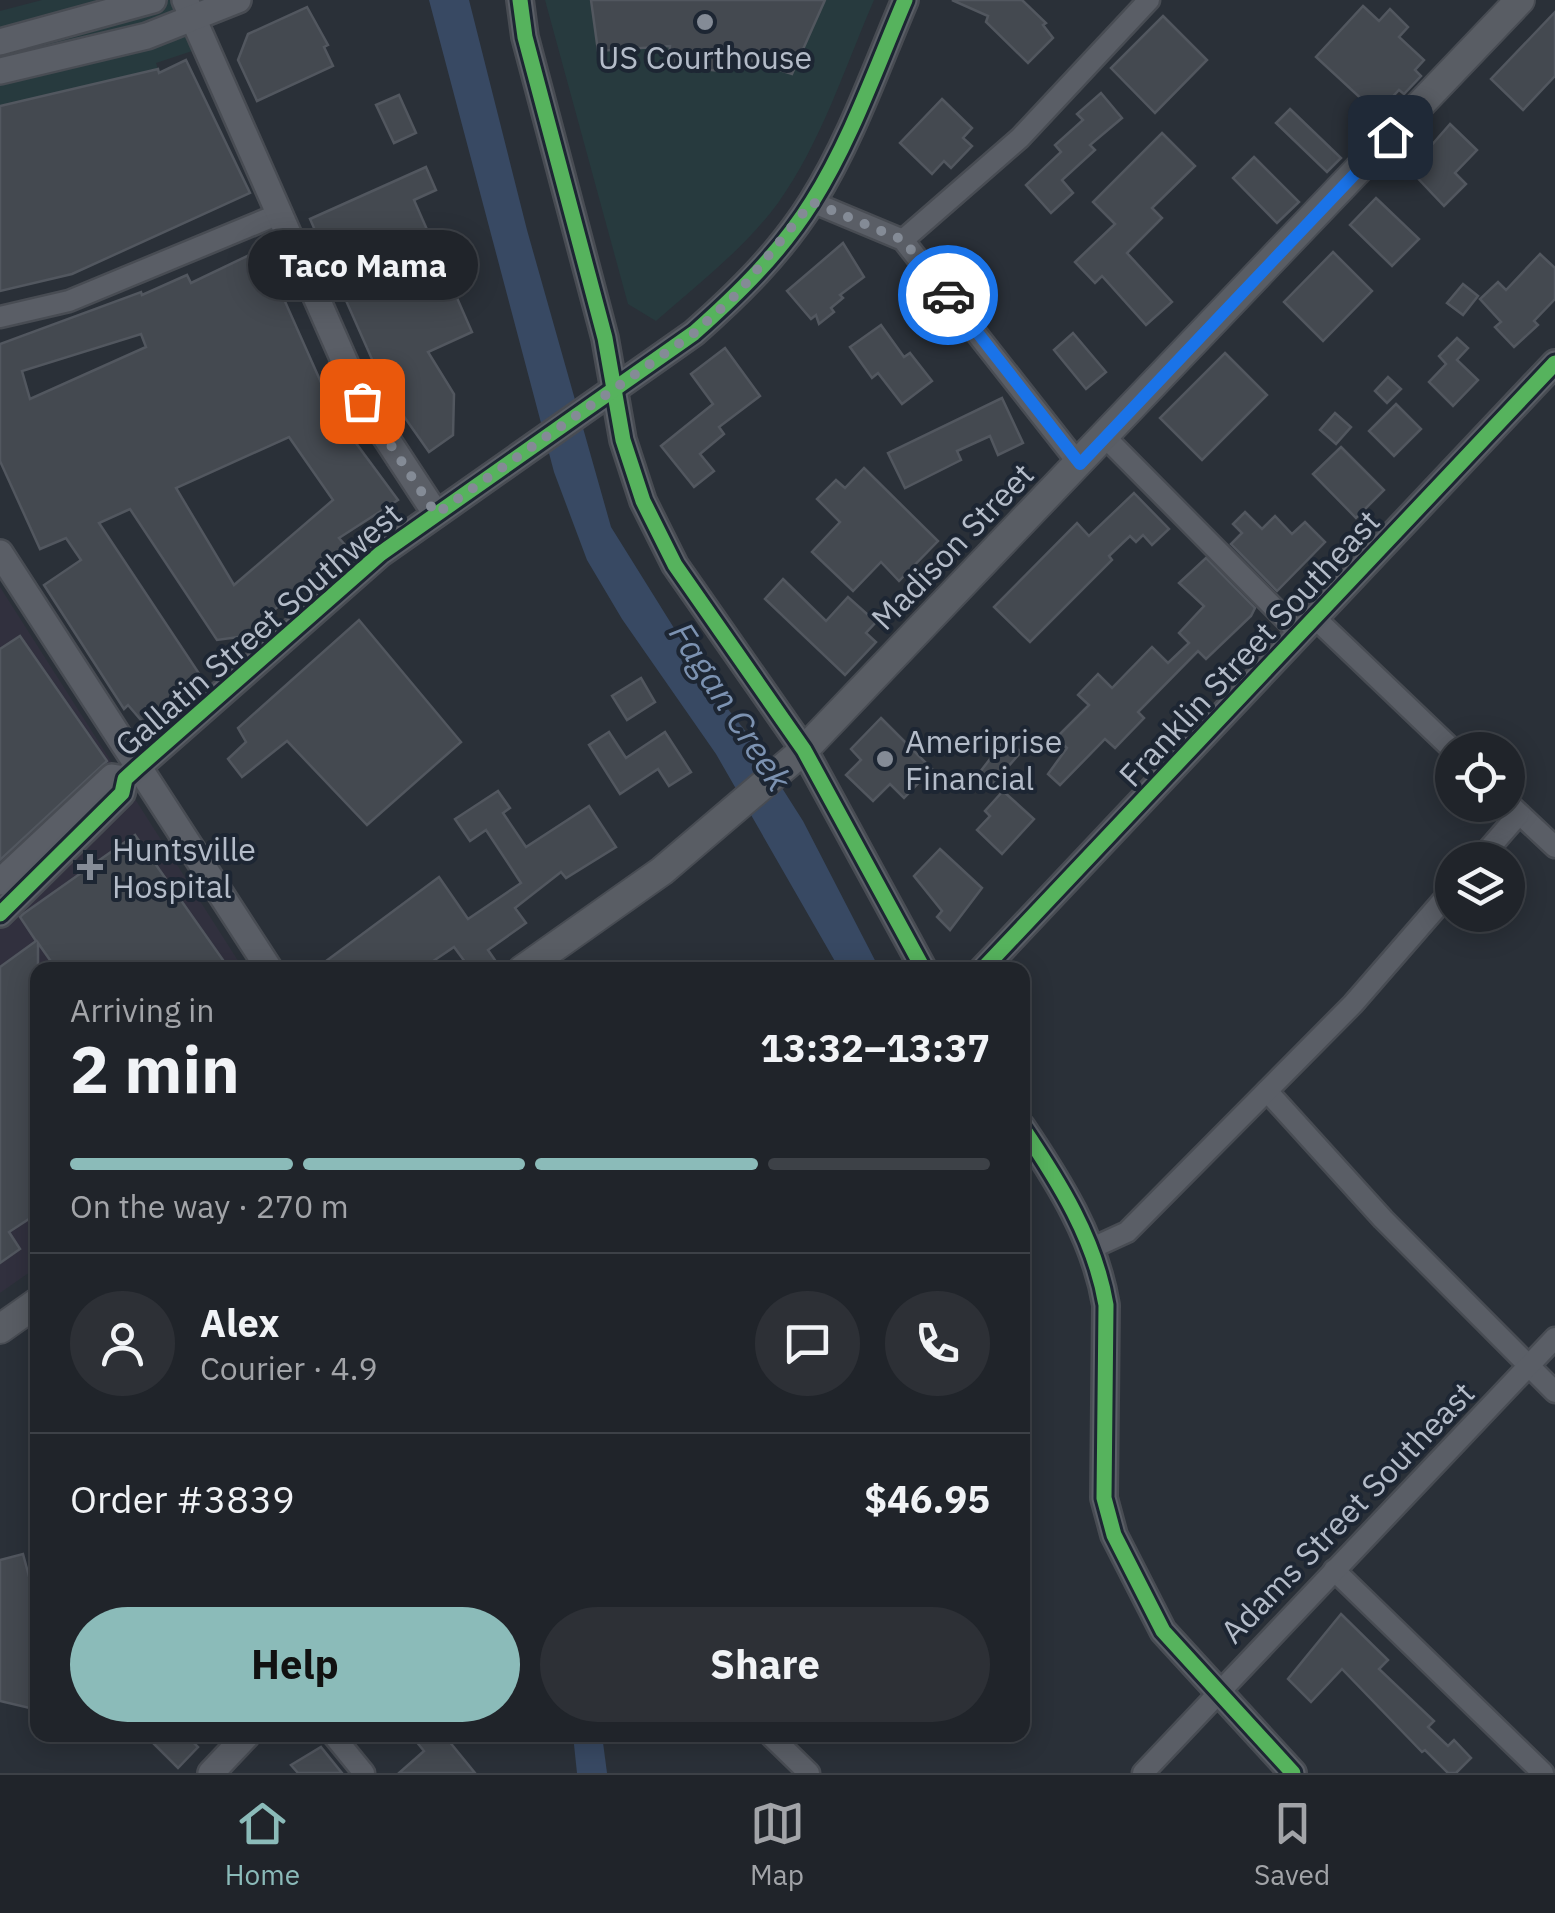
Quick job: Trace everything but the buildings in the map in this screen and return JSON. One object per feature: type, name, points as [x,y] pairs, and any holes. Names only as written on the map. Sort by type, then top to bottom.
[{"type":"main road","name":"Madison Street","points":[[533,962],[735,812],[804,750],[1520,0]]},
{"type":"main road","points":[[0,1329],[30,1312]]},
{"type":"street","points":[[0,42],[153,0]]},
{"type":"street","points":[[0,71],[148,36],[189,10],[238,0]]},
{"type":"street","points":[[520,0],[525,36],[616,384],[623,440],[638,486],[676,565],[804,750],[920,962]]},
{"type":"street","name":"Gallatin Street Southwest","points":[[0,914],[122,793],[131,773],[380,554],[616,384],[694,333],[739,292],[812,202],[847,136],[905,0]]},
{"type":"street","points":[[903,240],[1020,138],[1149,0]]},
{"type":"street","points":[[189,10],[362,401],[436,514]]},
{"type":"street","points":[[812,202],[903,240],[1080,464]]},
{"type":"street","points":[[0,317],[69,302],[280,214]]},
{"type":"street","name":"Franklin Street Southeast","points":[[990,962],[1555,363]]},
{"type":"street","points":[[1105,437],[1307,626],[1435,735]]},
{"type":"street","points":[[0,553],[131,773],[264,962]]},
{"type":"street","name":"Gallatin Street Southwest","points":[[0,882],[112,777],[131,773]]},
{"type":"street","points":[[1525,819],[1555,848]]},
{"type":"street","points":[[47,868],[46,856],[59,840],[57,830]]},
{"type":"street","points":[[1090,1249],[1127,1232],[1352,1004],[1435,909]]},
{"type":"street","points":[[1267,1090],[1383,1218],[1555,1392]]},
{"type":"street","points":[[1030,1139],[1062,1187],[1101,1274],[1106,1305],[1104,1498],[1114,1535],[1163,1631],[1293,1773]]},
{"type":"street","name":"Adams Street Southeast","points":[[1143,1773],[1555,1338]]},
{"type":"street","points":[[1334,1570],[1543,1773]]},
{"type":"street","points":[[211,1773],[240,1742]]},
{"type":"street","points":[[339,1742],[364,1773]]},
{"type":"street","points":[[777,1742],[809,1773]]},
{"type":"shaded area","name":"Huntsville Hospital","points":[[0,587],[239,962],[30,962],[30,1272],[0,1293]]},
{"type":"green space","points":[[42,0],[185,0],[204,47],[156,63],[158,69],[0,106],[0,11]]},
{"type":"green space","points":[[545,0],[874,0],[820,130],[778,203],[736,251],[656,321],[628,304]]},
{"type":"water","name":"Fagan Creek","points":[[429,0],[469,0],[527,230],[611,527],[712,689],[747,733],[803,821],[876,962],[835,962],[716,754],[622,619],[587,560],[554,472]]},
{"type":"water","points":[[574,1742],[603,1742],[607,1773],[577,1773]]},
{"type":"cycle path","points":[[520,0],[525,37],[605,338],[623,440],[643,501],[675,565],[804,750],[920,962]]},
{"type":"cycle path","points":[[0,914],[122,793],[125,779],[380,554],[694,333],[742,288],[786,238],[826,178],[905,0]]},
{"type":"cycle path","points":[[990,962],[1555,363]]},
{"type":"cycle path","points":[[1030,1139],[1074,1212],[1101,1281],[1106,1305],[1104,1498],[1114,1535],[1163,1631],[1293,1773]]},
{"type":"way so far","points":[[362,401],[436,514],[648,361],[694,333],[739,292],[812,202],[903,240],[948,295]]},
{"type":"place","name":"US Courthouse","points":[[705,22]]},
{"type":"place","name":"Taco Mama","points":[[362,401]]},
{"type":"place","name":"Ameriprise Financial","points":[[885,759]]},
{"type":"place","name":"Huntsville Hospital","points":[[90,867]]},
{"type":"route","points":[[948,295],[1080,464],[1390,137]]}]
